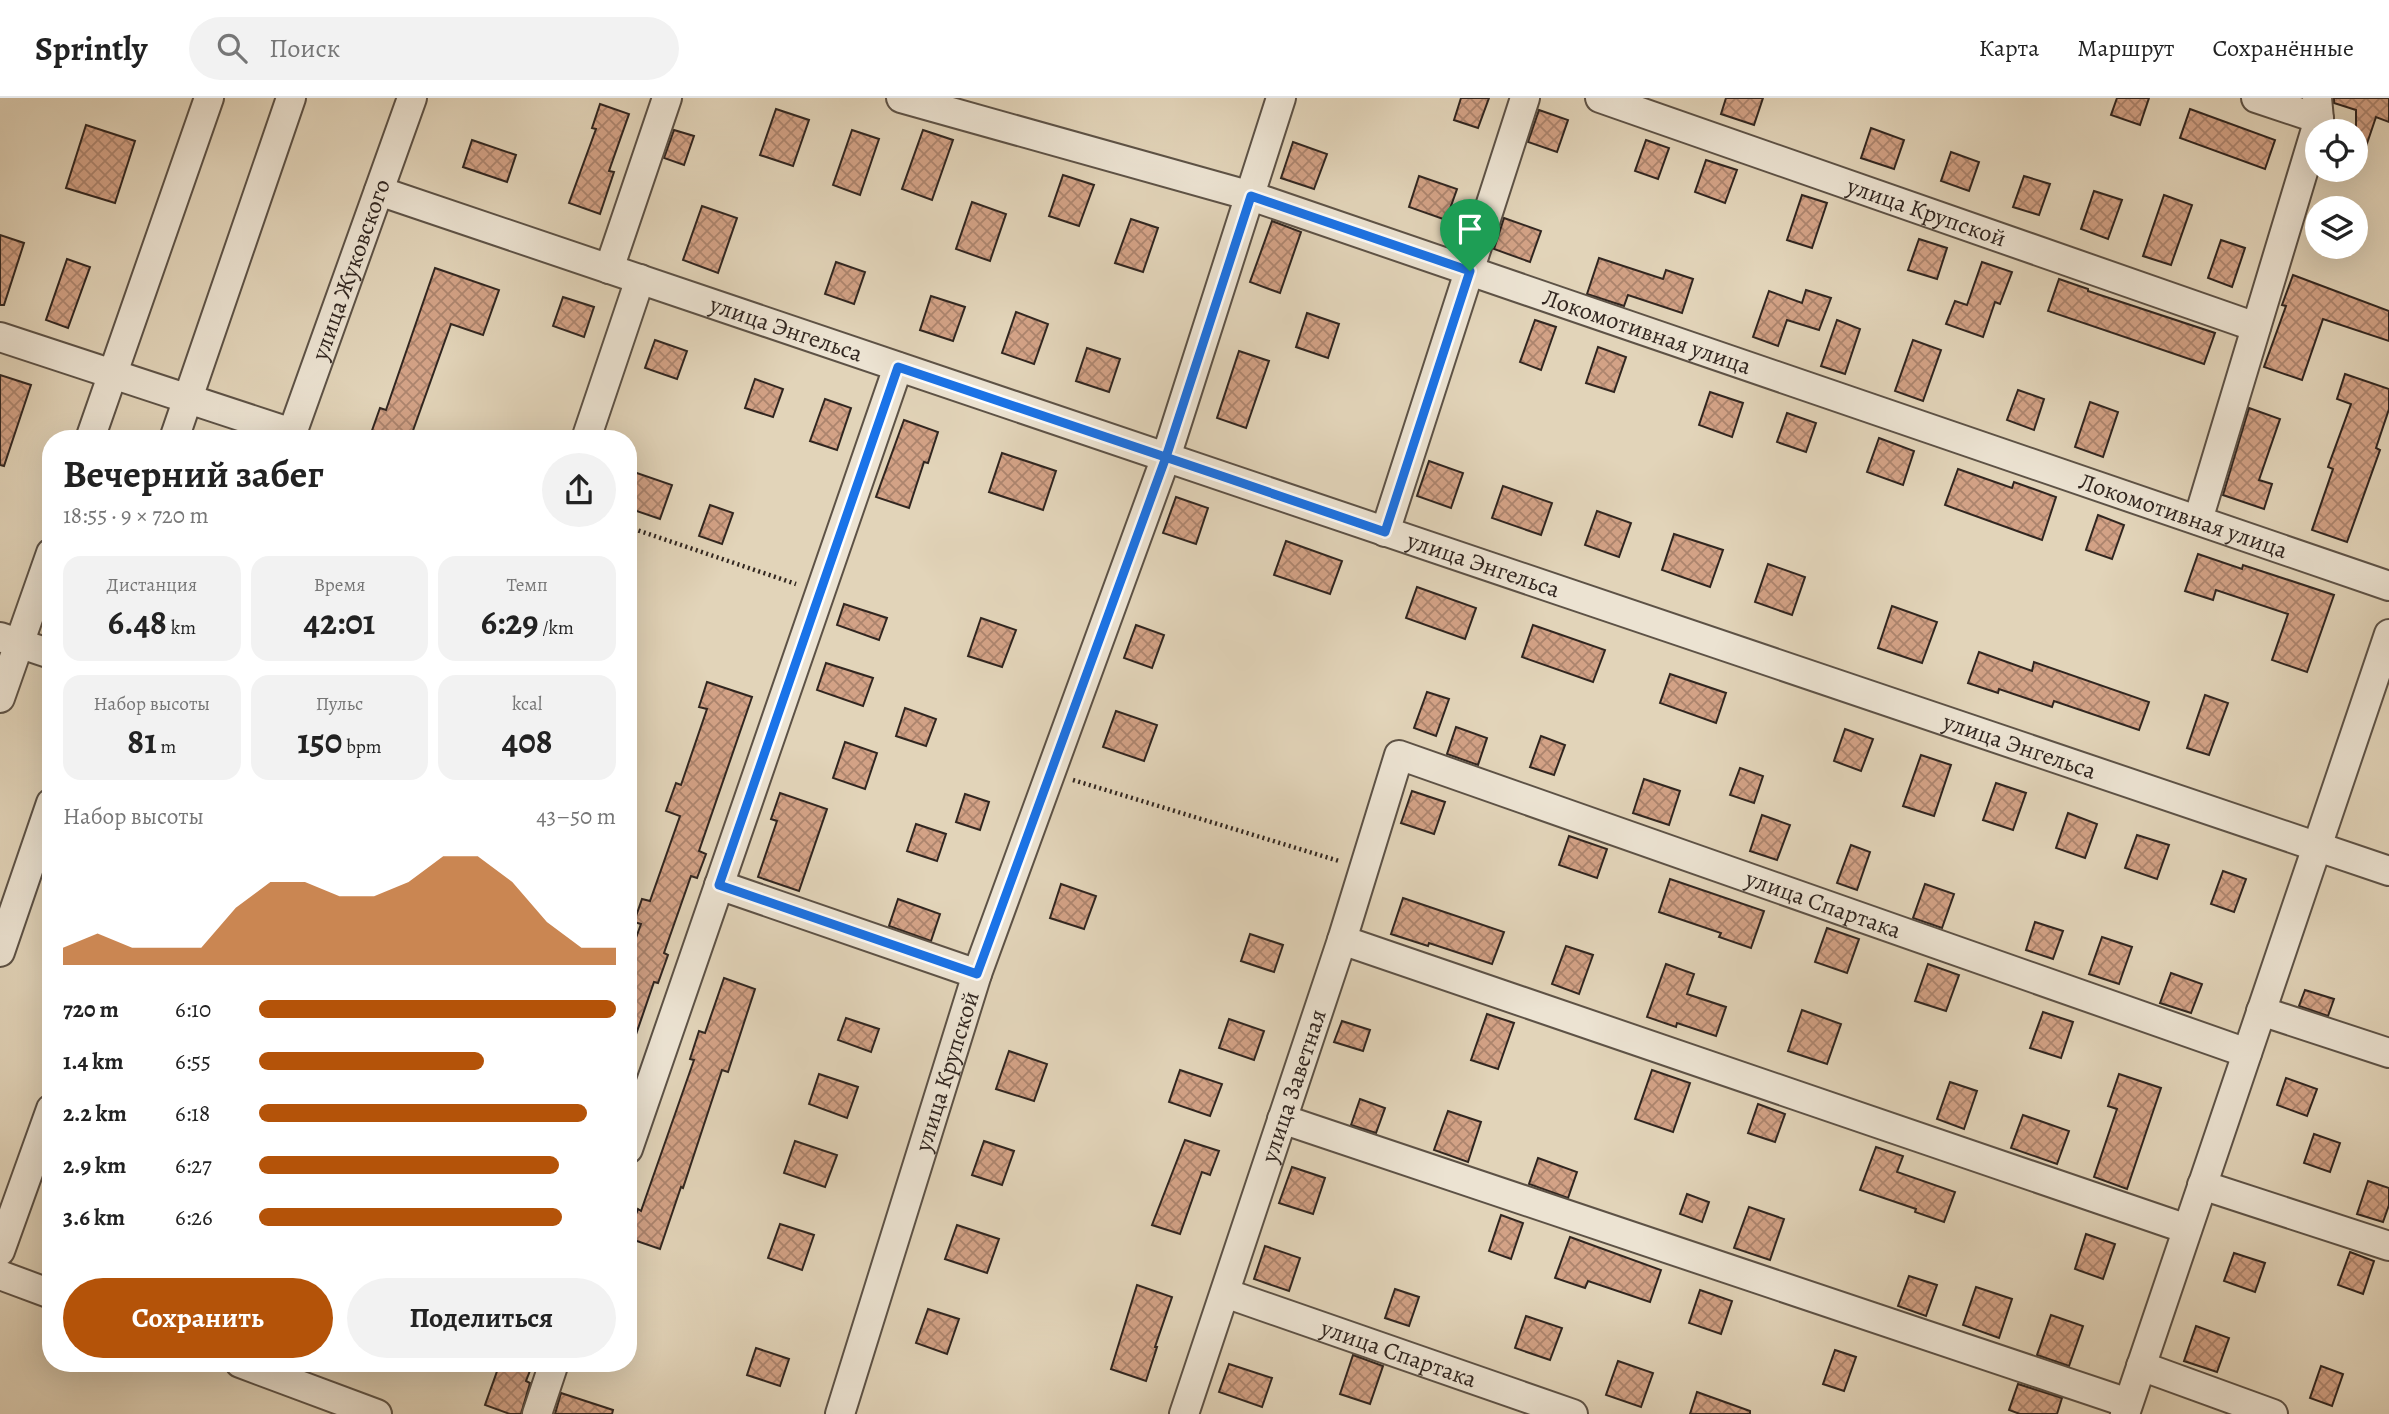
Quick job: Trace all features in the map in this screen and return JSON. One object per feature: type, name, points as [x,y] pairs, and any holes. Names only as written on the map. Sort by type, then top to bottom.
[{"type":"street","points":[[93,430],[209,98]]},
{"type":"street","points":[[177,430],[291,98]]},
{"type":"street","name":"улица Жуковского","points":[[293,430],[412,98]]},
{"type":"street","points":[[609,269],[667,98]]},
{"type":"street","name":"Локомотивная улица","points":[[901,98],[1251,196],[2389,586]]},
{"type":"street","name":"улица Крупской","points":[[840,1414],[977,974],[1166,457],[1281,98]]},
{"type":"street","points":[[1385,532],[1525,98]]},
{"type":"street","name":"улица Крупской","points":[[1600,98],[2256,327]]},
{"type":"street","points":[[2198,520],[2318,109],[2256,98]]},
{"type":"street","name":"улица Энгельса","points":[[379,191],[2389,871]]},
{"type":"street","points":[[589,430],[640,279]]},
{"type":"street","points":[[0,337],[274,430]]},
{"type":"street","points":[[637,1123],[898,367]]},
{"type":"street","points":[[0,698],[10,640],[42,571]]},
{"type":"street","points":[[1282,1119],[2127,1409],[2389,634]]},
{"type":"street","points":[[10,640],[42,651]]},
{"type":"street","name":"улица Заветная","points":[[1184,1414],[1342,940],[1399,755]]},
{"type":"street","name":"улица Спартака","points":[[1399,755],[2247,1053]]},
{"type":"street","points":[[0,952],[42,829]]},
{"type":"street","points":[[719,885],[977,974]]},
{"type":"street","points":[[1342,940],[2188,1229]]},
{"type":"street","points":[[2261,1011],[2389,1053]]},
{"type":"street","points":[[0,1251],[42,1134]]},
{"type":"street","points":[[2202,1185],[2389,1246]]},
{"type":"street","points":[[0,1275],[42,1291]]},
{"type":"street","name":"улица Спартака","points":[[1225,1293],[1573,1414]]},
{"type":"street","points":[[2141,1366],[2273,1414]]},
{"type":"street","points":[[280,1372],[377,1414]]},
{"type":"street","points":[[537,1414],[551,1372]]},
{"type":"path","points":[[637,530],[821,592]]},
{"type":"path","points":[[1051,773],[1364,868]]},
{"type":"building","points":[[1461,98],[1489,98],[1478,128],[1454,120]]},
{"type":"building","points":[[1726,98],[1763,98],[1754,125],[1721,114]]},
{"type":"building","points":[[2117,98],[2149,98],[2140,125],[2111,115]]},
{"type":"building","points":[[2334,98],[2389,98],[2389,122],[2376,117],[2368,141],[2368,119],[2356,119],[2356,110],[2334,103]]},
{"type":"building","points":[[600,104],[629,114],[609,171],[614,172],[600,214],[569,203],[596,129],[592,128]]},
{"type":"building","points":[[776,109],[809,120],[793,166],[760,155]]},
{"type":"building","points":[[2190,109],[2275,140],[2265,169],[2180,138]]},
{"type":"building","points":[[1539,110],[1568,120],[1557,152],[1528,142]]},
{"type":"building","points":[[86,125],[135,141],[115,203],[66,188]]},
{"type":"building","points":[[1871,128],[1904,140],[1894,169],[1861,158]]},
{"type":"building","points":[[674,130],[694,136],[684,165],[664,158]]},
{"type":"building","points":[[852,130],[879,139],[860,195],[833,185]]},
{"type":"building","points":[[923,130],[953,140],[932,200],[902,189]]},
{"type":"building","points":[[472,140],[516,155],[507,182],[463,167]]},
{"type":"building","points":[[1646,140],[1669,148],[1658,179],[1635,171]]},
{"type":"building","points":[[1293,142],[1327,154],[1314,189],[1281,178]]},
{"type":"building","points":[[1951,152],[1979,162],[1969,191],[1941,181]]},
{"type":"building","points":[[1706,160],[1737,170],[1725,203],[1695,192]]},
{"type":"building","points":[[1063,175],[1094,185],[1079,226],[1049,216]]},
{"type":"building","points":[[1419,176],[1457,189],[1446,220],[1409,207]]},
{"type":"building","points":[[2024,176],[2050,184],[2039,215],[2013,207]]},
{"type":"building","points":[[2094,191],[2122,200],[2108,239],[2081,229]]},
{"type":"building","points":[[1802,195],[1827,203],[1812,248],[1787,240]]},
{"type":"building","points":[[2164,195],[2192,205],[2171,265],[2143,256]]},
{"type":"building","points":[[972,202],[1006,214],[990,261],[956,249]]},
{"type":"building","points":[[702,206],[737,218],[718,273],[683,260]]},
{"type":"building","points":[[1504,218],[1541,231],[1530,262],[1494,249]]},
{"type":"building","points":[[1131,219],[1158,228],[1143,272],[1115,263]]},
{"type":"building","points":[[1272,221],[1301,232],[1280,293],[1250,282]]},
{"type":"building","points":[[0,235],[24,243],[4,305],[0,305]]},
{"type":"building","points":[[1919,239],[1947,248],[1937,279],[1908,270]]},
{"type":"building","points":[[2221,240],[2245,248],[2232,287],[2208,278]]},
{"type":"building","points":[[1599,258],[1663,279],[1666,270],[1693,279],[1682,313],[1628,295],[1624,306],[1587,294]]},
{"type":"building","points":[[67,259],[90,267],[68,328],[46,320]]},
{"type":"building","points":[[836,262],[865,272],[854,304],[825,294]]},
{"type":"building","points":[[1982,262],[2012,272],[2000,304],[1995,302],[1983,337],[1946,324],[1955,301],[1967,305]]},
{"type":"building","points":[[435,268],[499,290],[483,335],[451,324],[413,430],[372,430],[380,408],[386,410]]},
{"type":"building","points":[[2293,275],[2389,311],[2389,341],[2323,319],[2302,380],[2264,367],[2286,306],[2282,305]]},
{"type":"building","points":[[2059,279],[2215,333],[2204,364],[2048,311]]},
{"type":"building","points":[[1806,290],[1831,298],[1819,330],[1787,320],[1778,346],[1753,337],[1769,291],[1802,303]]},
{"type":"building","points":[[931,296],[965,307],[953,341],[920,330]]},
{"type":"building","points":[[563,297],[594,307],[584,337],[553,326]]},
{"type":"building","points":[[1016,312],[1048,324],[1034,364],[1002,353]]},
{"type":"building","points":[[1307,313],[1339,324],[1328,358],[1296,347]]},
{"type":"building","points":[[1535,320],[1556,327],[1541,370],[1520,362]]},
{"type":"building","points":[[1837,320],[1860,329],[1845,374],[1821,366]]},
{"type":"building","points":[[655,340],[687,351],[677,379],[645,368]]},
{"type":"building","points":[[1913,340],[1941,350],[1923,401],[1895,391]]},
{"type":"building","points":[[1598,347],[1626,357],[1614,392],[1586,383]]},
{"type":"building","points":[[1087,348],[1120,359],[1109,392],[1076,381]]},
{"type":"building","points":[[1239,351],[1269,361],[1246,428],[1217,418]]},
{"type":"building","points":[[2345,374],[2389,389],[2389,409],[2376,448],[2380,450],[2347,542],[2312,530],[2333,469],[2328,467],[2351,404],[2337,399]]},
{"type":"building","points":[[0,375],[31,385],[4,466],[0,465]]},
{"type":"building","points":[[755,379],[783,389],[773,417],[745,408]]},
{"type":"building","points":[[2018,390],[2044,399],[2034,430],[2007,420]]},
{"type":"building","points":[[1710,392],[1743,403],[1732,437],[1699,425]]},
{"type":"building","points":[[825,399],[851,408],[837,450],[810,441]]},
{"type":"building","points":[[2090,402],[2118,412],[2103,457],[2075,447]]},
{"type":"building","points":[[2249,408],[2280,419],[2259,480],[2272,484],[2264,509],[2223,495]]},
{"type":"building","points":[[1787,413],[1816,423],[1806,452],[1777,442]]},
{"type":"building","points":[[904,420],[938,432],[928,463],[924,462],[909,508],[876,497]]},
{"type":"building","points":[[1879,438],[1914,451],[1903,485],[1867,472]]},
{"type":"building","points":[[1002,453],[1056,471],[1043,510],[989,492]]},
{"type":"building","points":[[1429,461],[1463,473],[1451,508],[1417,496]]},
{"type":"building","points":[[1958,469],[2012,488],[2014,482],[2056,497],[2042,540],[1945,505]]},
{"type":"building","points":[[637,473],[672,485],[660,519],[637,511]]},
{"type":"building","points":[[1503,486],[1552,503],[1541,535],[1492,518]]},
{"type":"building","points":[[1176,497],[1208,508],[1196,544],[1163,533]]},
{"type":"building","points":[[710,505],[733,513],[722,544],[699,536]]},
{"type":"building","points":[[1597,511],[1631,523],[1619,557],[1585,545]]},
{"type":"building","points":[[2098,515],[2124,525],[2112,559],[2086,550]]},
{"type":"building","points":[[1674,534],[1723,550],[1710,587],[1662,570]]},
{"type":"building","points":[[1286,541],[1342,561],[1330,594],[1274,575]]},
{"type":"building","points":[[2198,554],[2242,569],[2243,565],[2334,595],[2307,672],[2272,660],[2288,614],[2216,590],[2213,600],[2185,591]]},
{"type":"building","points":[[1768,564],[1805,577],[1792,615],[1755,602]]},
{"type":"building","points":[[1417,587],[1476,608],[1465,639],[1406,618]]},
{"type":"building","points":[[844,604],[887,618],[879,640],[837,625]]},
{"type":"building","points":[[1892,606],[1937,622],[1922,663],[1878,648]]},
{"type":"building","points":[[981,618],[1016,630],[1002,667],[968,656]]},
{"type":"building","points":[[1136,625],[1164,635],[1152,668],[1124,658]]},
{"type":"building","points":[[1533,625],[1605,650],[1593,682],[1522,657]]},
{"type":"building","points":[[1979,652],[2032,671],[2034,662],[2149,702],[2139,730],[2054,701],[2052,707],[1999,689],[1998,693],[1968,683]]},
{"type":"building","points":[[826,663],[873,678],[863,706],[817,690]]},
{"type":"building","points":[[1670,674],[1726,693],[1716,723],[1660,703]]},
{"type":"building","points":[[707,682],[752,697],[699,851],[706,854],[697,878],[691,876],[664,953],[668,955],[658,983],[654,982],[637,1032],[637,935],[641,924],[637,923],[637,913],[642,899],[650,901],[680,816],[666,811],[676,783],[681,785],[707,709],[699,707]]},
{"type":"building","points":[[1427,692],[1449,699],[1436,736],[1414,728]]},
{"type":"building","points":[[2205,695],[2228,703],[2209,755],[2187,748]]},
{"type":"building","points":[[905,708],[936,719],[926,746],[896,736]]},
{"type":"building","points":[[1116,711],[1157,725],[1144,761],[1103,747]]},
{"type":"building","points":[[1456,727],[1487,738],[1478,765],[1447,754]]},
{"type":"building","points":[[1845,729],[1873,739],[1861,771],[1834,761]]},
{"type":"building","points":[[1541,736],[1565,745],[1554,775],[1530,767]]},
{"type":"building","points":[[845,742],[877,753],[865,789],[833,778]]},
{"type":"building","points":[[1921,755],[1951,765],[1934,816],[1903,806]]},
{"type":"building","points":[[1740,768],[1763,776],[1754,803],[1730,795]]},
{"type":"building","points":[[1644,779],[1680,791],[1669,825],[1633,813]]},
{"type":"building","points":[[1996,783],[2026,793],[2013,830],[1983,820]]},
{"type":"building","points":[[1412,791],[1445,802],[1434,834],[1401,823]]},
{"type":"building","points":[[780,793],[827,809],[799,891],[758,877],[777,821],[771,819]]},
{"type":"building","points":[[965,794],[989,802],[980,830],[956,822]]},
{"type":"building","points":[[2068,813],[2097,824],[2085,858],[2056,848]]},
{"type":"building","points":[[1762,815],[1790,825],[1777,860],[1750,851]]},
{"type":"building","points":[[916,824],[946,834],[937,861],[907,851]]},
{"type":"building","points":[[2137,835],[2169,845],[2157,879],[2125,868]]},
{"type":"building","points":[[1569,836],[1607,849],[1597,878],[1559,865]]},
{"type":"building","points":[[1851,845],[1870,852],[1857,890],[1837,883]]},
{"type":"building","points":[[2223,871],[2246,879],[2234,912],[2211,904]]},
{"type":"building","points":[[1670,879],[1764,911],[1751,948],[1719,937],[1721,933],[1659,912]]},
{"type":"building","points":[[1061,884],[1096,896],[1084,929],[1050,918]]},
{"type":"building","points":[[1925,884],[1954,894],[1942,928],[1913,918]]},
{"type":"building","points":[[1403,898],[1504,932],[1492,964],[1429,943],[1428,946],[1391,934]]},
{"type":"building","points":[[898,899],[940,914],[931,941],[889,926]]},
{"type":"building","points":[[2035,922],[2063,931],[2053,959],[2026,950]]},
{"type":"building","points":[[1827,928],[1859,939],[1847,973],[1815,962]]},
{"type":"building","points":[[1250,934],[1283,945],[1274,972],[1241,961]]},
{"type":"building","points":[[2102,937],[2132,947],[2119,984],[2089,974]]},
{"type":"building","points":[[1566,946],[1593,955],[1579,994],[1552,984]]},
{"type":"building","points":[[1666,964],[1694,974],[1687,994],[1726,1007],[1716,1036],[1677,1023],[1676,1027],[1647,1017]]},
{"type":"building","points":[[1928,964],[1959,975],[1946,1011],[1915,1001]]},
{"type":"building","points":[[2171,973],[2202,984],[2191,1013],[2160,1003]]},
{"type":"building","points":[[724,978],[755,989],[728,1072],[722,1070],[660,1249],[637,1241],[637,1212],[638,1209],[641,1211],[694,1060],[690,1059],[699,1031],[705,1033]]},
{"type":"building","points":[[2305,990],[2334,999],[2328,1016],[2299,1006]]},
{"type":"building","points":[[1802,1010],[1841,1024],[1827,1064],[1788,1051]]},
{"type":"building","points":[[2043,1012],[2073,1022],[2061,1058],[2030,1048]]},
{"type":"building","points":[[1487,1014],[1514,1023],[1498,1069],[1471,1060]]},
{"type":"building","points":[[846,1018],[879,1029],[871,1052],[838,1040]]},
{"type":"building","points":[[1229,1019],[1264,1031],[1254,1060],[1219,1048]]},
{"type":"building","points":[[1342,1021],[1370,1030],[1363,1051],[1334,1042]]},
{"type":"building","points":[[1009,1051],[1047,1064],[1034,1101],[996,1089]]},
{"type":"building","points":[[1180,1070],[1222,1084],[1210,1116],[1169,1102]]},
{"type":"building","points":[[1652,1070],[1690,1083],[1673,1132],[1635,1119]]},
{"type":"building","points":[[819,1074],[858,1087],[847,1118],[809,1104]]},
{"type":"building","points":[[2119,1074],[2161,1088],[2127,1189],[2094,1177],[2117,1109],[2108,1106]]},
{"type":"building","points":[[2286,1078],[2317,1089],[2307,1116],[2277,1105]]},
{"type":"building","points":[[1950,1082],[1977,1091],[1964,1129],[1937,1119]]},
{"type":"building","points":[[1360,1099],[1385,1108],[1376,1133],[1351,1125]]},
{"type":"building","points":[[1758,1104],[1785,1114],[1775,1142],[1748,1133]]},
{"type":"building","points":[[1448,1111],[1481,1122],[1468,1162],[1434,1150]]},
{"type":"building","points":[[2023,1115],[2069,1131],[2057,1164],[2011,1148]]},
{"type":"building","points":[[2314,1134],[2340,1143],[2330,1172],[2304,1163]]},
{"type":"building","points":[[1185,1140],[1219,1151],[1210,1175],[1202,1172],[1180,1234],[1152,1225]]},
{"type":"building","points":[[795,1141],[837,1155],[825,1187],[784,1173]]},
{"type":"building","points":[[984,1141],[1014,1151],[1002,1185],[972,1175]]},
{"type":"building","points":[[1876,1147],[1903,1156],[1897,1172],[1955,1192],[1944,1222],[1915,1212],[1916,1209],[1860,1190]]},
{"type":"building","points":[[1538,1158],[1577,1172],[1568,1198],[1529,1184]]},
{"type":"building","points":[[1292,1167],[1325,1178],[1313,1214],[1279,1203]]},
{"type":"building","points":[[2368,1181],[2389,1188],[2389,1205],[2383,1222],[2357,1214]]},
{"type":"building","points":[[1687,1194],[1709,1202],[1702,1222],[1680,1214]]},
{"type":"building","points":[[1749,1207],[1784,1219],[1770,1260],[1734,1248]]},
{"type":"building","points":[[1501,1215],[1523,1223],[1511,1259],[1489,1251]]},
{"type":"building","points":[[780,1224],[814,1235],[802,1270],[768,1258]]},
{"type":"building","points":[[957,1225],[999,1239],[987,1273],[945,1259]]},
{"type":"building","points":[[2086,1234],[2115,1244],[2103,1279],[2075,1269]]},
{"type":"building","points":[[1570,1237],[1661,1270],[1650,1302],[1588,1281],[1585,1288],[1555,1278]]},
{"type":"building","points":[[1265,1246],[1300,1258],[1289,1291],[1254,1279]]},
{"type":"building","points":[[2350,1252],[2374,1261],[2363,1294],[2338,1285]]},
{"type":"building","points":[[2234,1253],[2265,1263],[2255,1292],[2224,1281]]},
{"type":"building","points":[[1909,1276],[1937,1285],[1926,1316],[1898,1306]]},
{"type":"building","points":[[1137,1285],[1172,1297],[1146,1381],[1111,1369]]},
{"type":"building","points":[[1976,1287],[2012,1299],[1999,1338],[1963,1325]]},
{"type":"building","points":[[1395,1289],[1419,1297],[1409,1326],[1385,1318]]},
{"type":"building","points":[[1700,1290],[1732,1301],[1721,1334],[1689,1323]]},
{"type":"building","points":[[928,1309],[959,1319],[947,1354],[916,1343]]},
{"type":"building","points":[[2051,1315],[2083,1326],[2069,1366],[2037,1355]]},
{"type":"building","points":[[1526,1316],[1562,1328],[1550,1360],[1515,1348]]},
{"type":"building","points":[[2196,1326],[2229,1338],[2217,1372],[2184,1361]]},
{"type":"building","points":[[756,1348],[789,1359],[780,1386],[747,1375]]},
{"type":"building","points":[[1835,1350],[1856,1357],[1844,1391],[1823,1384]]},
{"type":"building","points":[[1353,1355],[1383,1366],[1370,1404],[1340,1394]]},
{"type":"building","points":[[1618,1361],[1653,1373],[1641,1407],[1606,1395]]},
{"type":"building","points":[[1229,1364],[1272,1378],[1262,1407],[1219,1392]]},
{"type":"building","points":[[2321,1366],[2343,1374],[2332,1406],[2310,1398]]},
{"type":"building","points":[[497,1372],[529,1372],[526,1381],[530,1383],[521,1414],[510,1414],[485,1405]]},
{"type":"building","points":[[2018,1384],[2062,1398],[2057,1414],[2020,1414],[2009,1410]]},
{"type":"building","points":[[1697,1392],[1750,1411],[1750,1414],[1690,1414]]},
{"type":"building","points":[[561,1393],[613,1410],[612,1414],[555,1414]]},
{"type":"route","points":[[1470,271],[1251,196],[1166,457],[977,974],[719,885],[898,367],[1166,457],[1385,532],[1470,271]]}]
